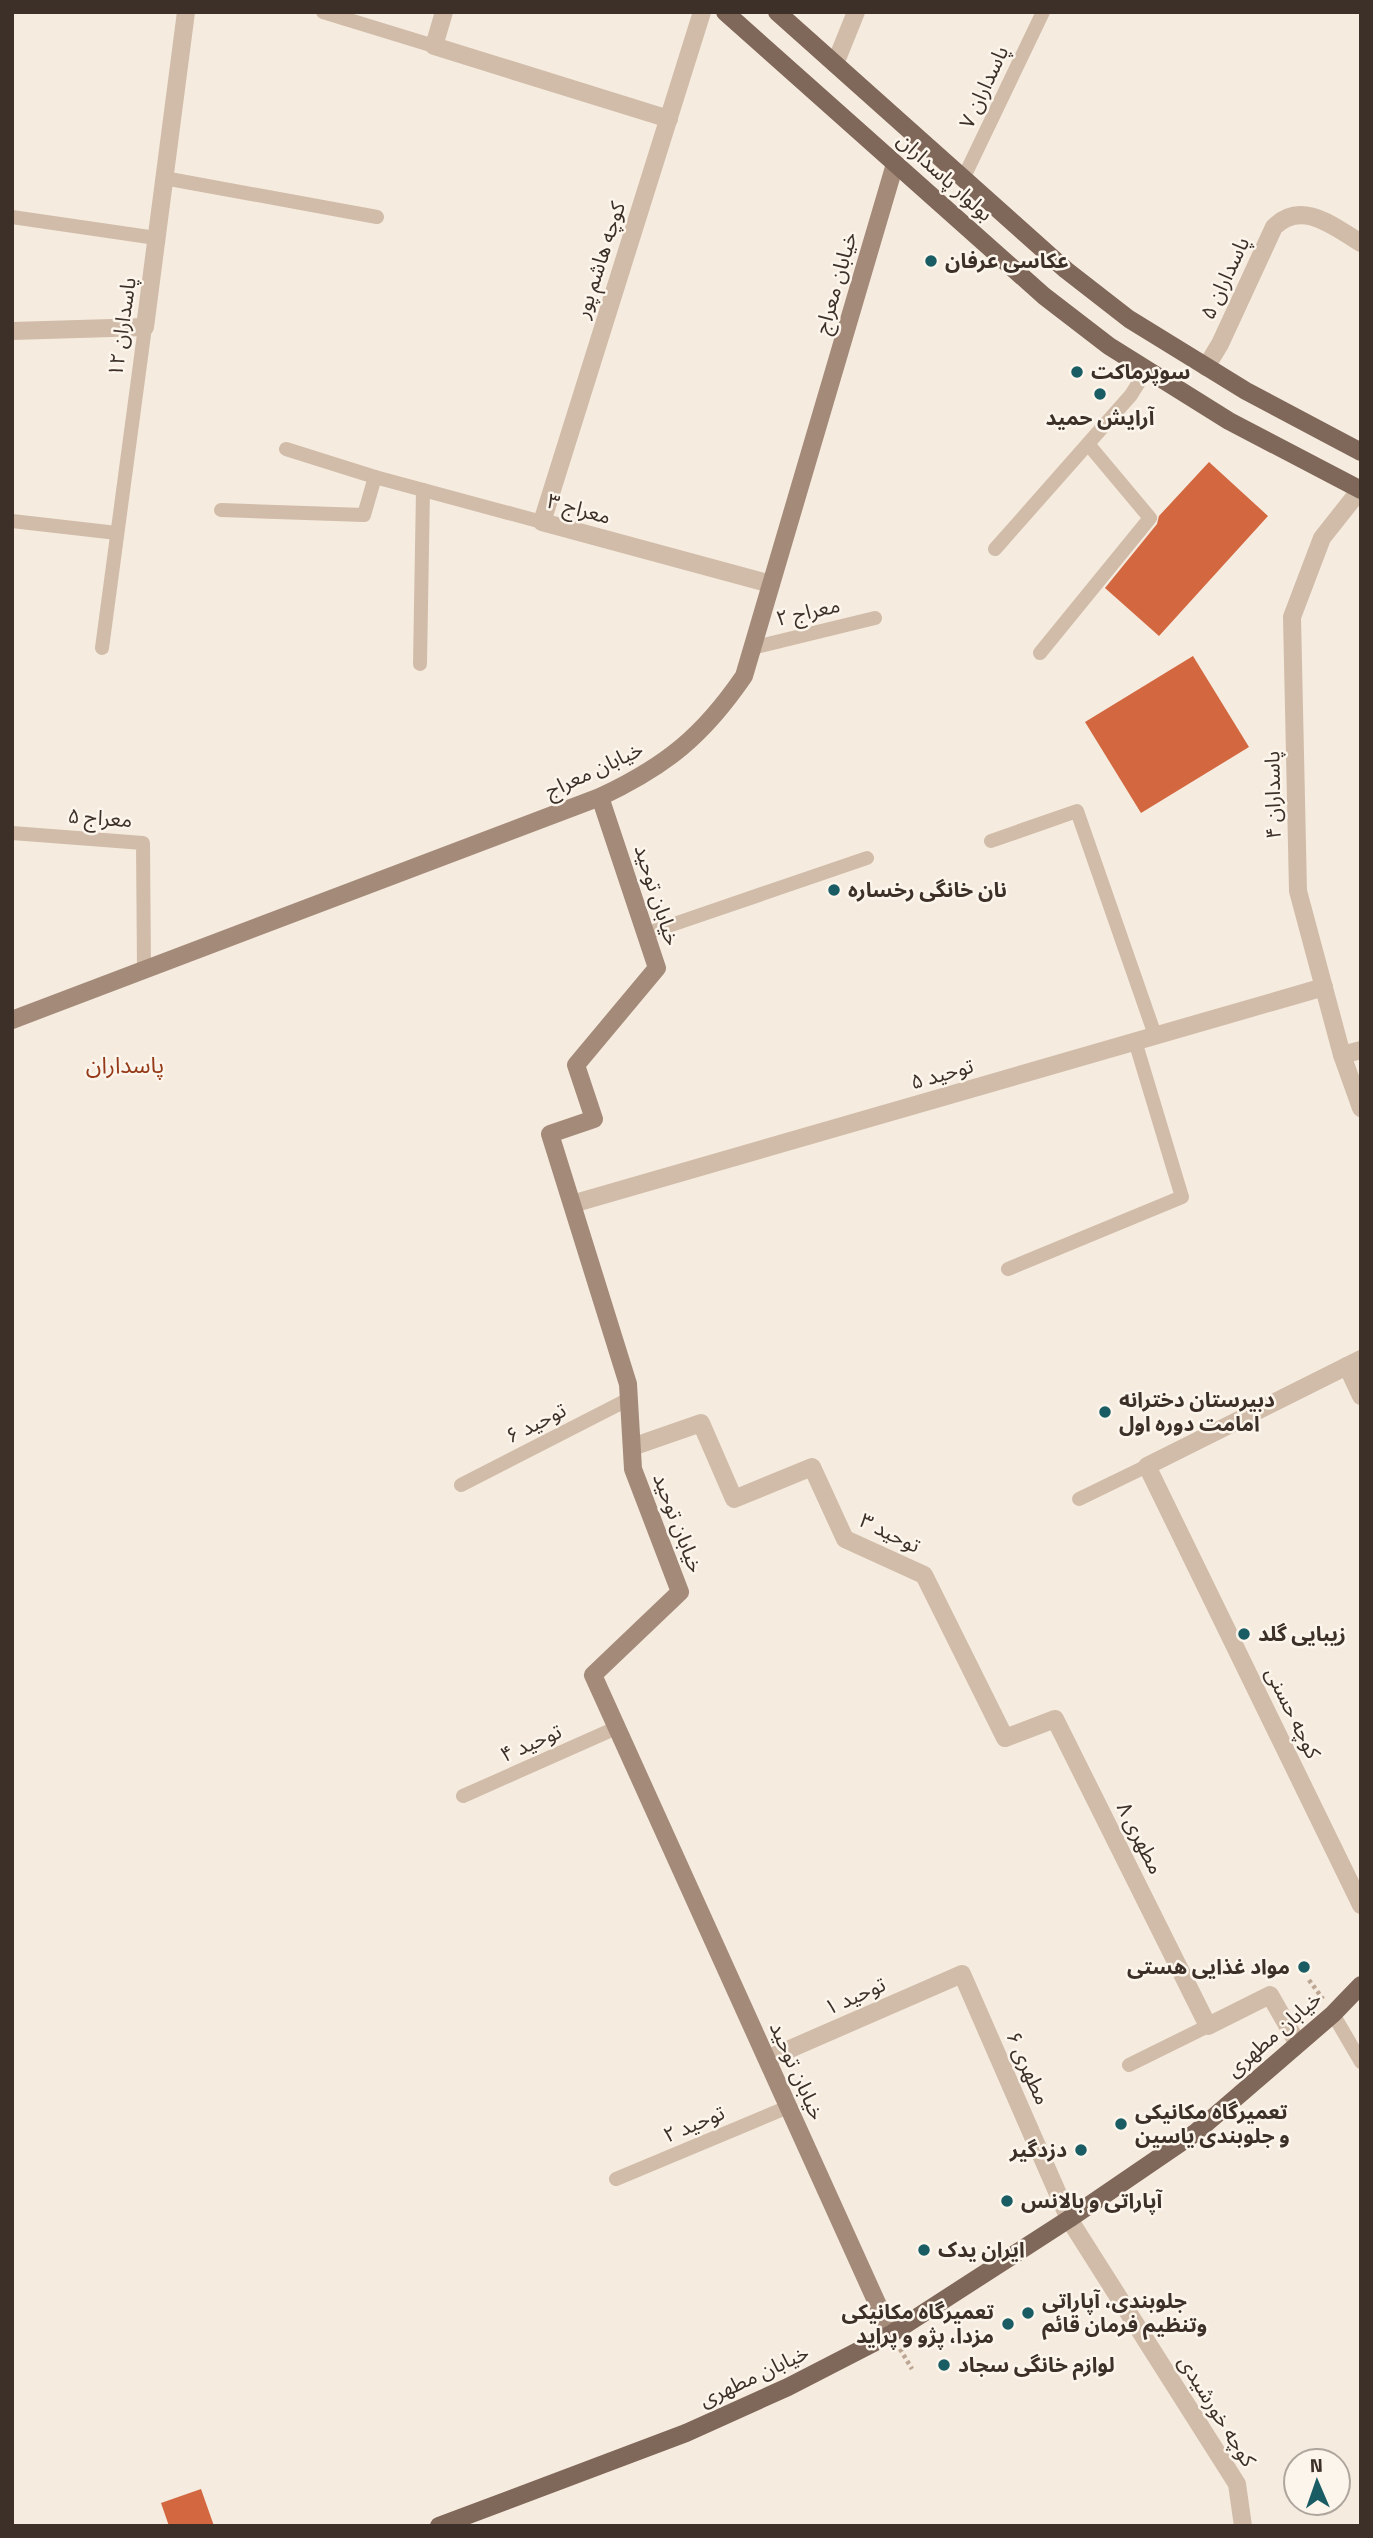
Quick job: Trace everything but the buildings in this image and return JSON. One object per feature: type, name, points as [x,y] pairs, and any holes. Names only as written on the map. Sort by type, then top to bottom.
[{"type":"main road","name":"بولوار پاسداران","points":[[725,12],[1044,296],[1146,371],[1229,421],[1360,490]]},
{"type":"main road","name":"بولوار پاسداران","points":[[777,12],[1076,278],[1129,318],[1246,391],[1361,452]]},
{"type":"main road","name":"خیابان مطهری","points":[[439,2526],[686,2433],[788,2387],[891,2334],[1069,2220],[1195,2133],[1333,2014],[1361,1985]]},
{"type":"street","name":"پاسداران ۱۲","points":[[145,327],[186,12]]},
{"type":"street","points":[[444,12],[434,46],[669,119]]},
{"type":"street","name":"کوچه هاشم پور","points":[[542,522],[702,12]]},
{"type":"street","points":[[835,64],[856,12]]},
{"type":"street","name":"خیابان معراج","points":[[12,1020],[600,797],[656,767],[696,736],[722,708],[744,676],[895,164]]},
{"type":"street","name":"پاسداران ۵","points":[[1206,367],[1220,344],[1274,227],[1282,219],[1292,215],[1313,216],[1361,243]]},
{"type":"street","points":[[12,331],[145,327]]},
{"type":"street","name":"پاسداران ۴","points":[[1360,490],[1322,538],[1292,617],[1298,891],[1342,1055],[1361,1108]]},
{"type":"street","name":"معراج ۳","points":[[542,522],[771,584]]},
{"type":"street","name":"خیابان توحید","points":[[600,797],[657,968],[576,1065],[594,1119],[550,1134],[628,1384],[633,1469],[680,1592],[593,1675],[891,2334]]},
{"type":"street","name":"توحید ۵","points":[[572,1204],[1324,987]]},
{"type":"street","points":[[1342,1055],[1361,1050]]},
{"type":"street","points":[[1147,1466],[1354,1363],[1361,1396]]},
{"type":"street","name":"توحید ۳","points":[[632,1447],[701,1423],[734,1499],[812,1467],[845,1539],[925,1575],[1005,1738]]},
{"type":"street","name":"کوچه حسنی","points":[[1147,1466],[1361,1905]]},
{"type":"street","name":"مطهری ۸","points":[[1005,1738],[1055,1718],[1208,2026]]},
{"type":"street","name":"توحید ۱","points":[[767,2060],[962,1974]]},
{"type":"street","name":"مطهری ۶","points":[[962,1974],[1069,2220]]},
{"type":"street","points":[[1208,2026],[1270,1995],[1298,2044]]},
{"type":"street","name":"کوچه خورشیدی","points":[[1069,2220],[1237,2484],[1242,2526]]},
{"type":"lane","points":[[323,12],[434,46]]},
{"type":"lane","name":"پاسداران ۷","points":[[963,179],[1043,12]]},
{"type":"lane","points":[[164,178],[377,217]]},
{"type":"lane","points":[[12,217],[156,238]]},
{"type":"lane","name":"پاسداران ۱۲","points":[[102,648],[145,327]]},
{"type":"lane","points":[[995,549],[1131,394],[1146,371]]},
{"type":"lane","points":[[1040,653],[1150,518],[1088,444]]},
{"type":"lane","name":"معراج ۳","points":[[286,449],[375,477],[542,522]]},
{"type":"lane","points":[[221,510],[364,515],[375,477]]},
{"type":"lane","points":[[420,664],[423,490]]},
{"type":"lane","points":[[12,521],[117,533]]},
{"type":"lane","name":"معراج ۲","points":[[752,648],[875,618]]},
{"type":"lane","points":[[991,841],[1077,810],[1155,1035]]},
{"type":"lane","name":"معراج ۵","points":[[12,833],[143,843],[144,970]]},
{"type":"lane","points":[[645,934],[867,858]]},
{"type":"lane","points":[[1008,1269],[1182,1197],[1135,1041]]},
{"type":"lane","name":"توحید ۶","points":[[461,1485],[629,1399]]},
{"type":"lane","points":[[1079,1499],[1147,1466]]},
{"type":"lane","name":"توحید ۴","points":[[463,1796],[616,1728]]},
{"type":"lane","points":[[1333,2014],[1361,2062]]},
{"type":"lane","points":[[1129,2065],[1208,2026]]},
{"type":"lane","name":"توحید ۲","points":[[616,2179],[788,2107]]},
{"type":"place","name":"عکاسی عرفان","points":[[931,261]]},
{"type":"place","name":"سوپرماکت","points":[[1077,372]]},
{"type":"place","name":"آرایش حمید","points":[[1100,394]]},
{"type":"place","name":"نان خانگی رخساره","points":[[834,890]]},
{"type":"place","name":"دبیرستان دخترانه امامت دوره اول","points":[[1105,1412]]},
{"type":"place","name":"زیبایی گلد","points":[[1244,1634]]},
{"type":"place","name":"مواد غذایی هستی","points":[[1304,1967]]},
{"type":"place","name":"تعمیرگاه مکانیکی و جلوبندی یاسین","points":[[1121,2124]]},
{"type":"place","name":"دزدگیر","points":[[1081,2150]]},
{"type":"place","name":"آپاراتی و بالانس","points":[[1007,2201]]},
{"type":"place","name":"ایران یدک","points":[[924,2250]]},
{"type":"place","name":"جلوبندی، آپاراتی وتنظیم فرمان قائم","points":[[1028,2313]]},
{"type":"place","name":"تعمیرگاه مکانیکی مزدا، پژو و پراید","points":[[1008,2324]]},
{"type":"place","name":"لوازم خانگی سجاد","points":[[944,2365]]},
{"type":"district","name":"پاسداران","points":[[125,1065]]}]
